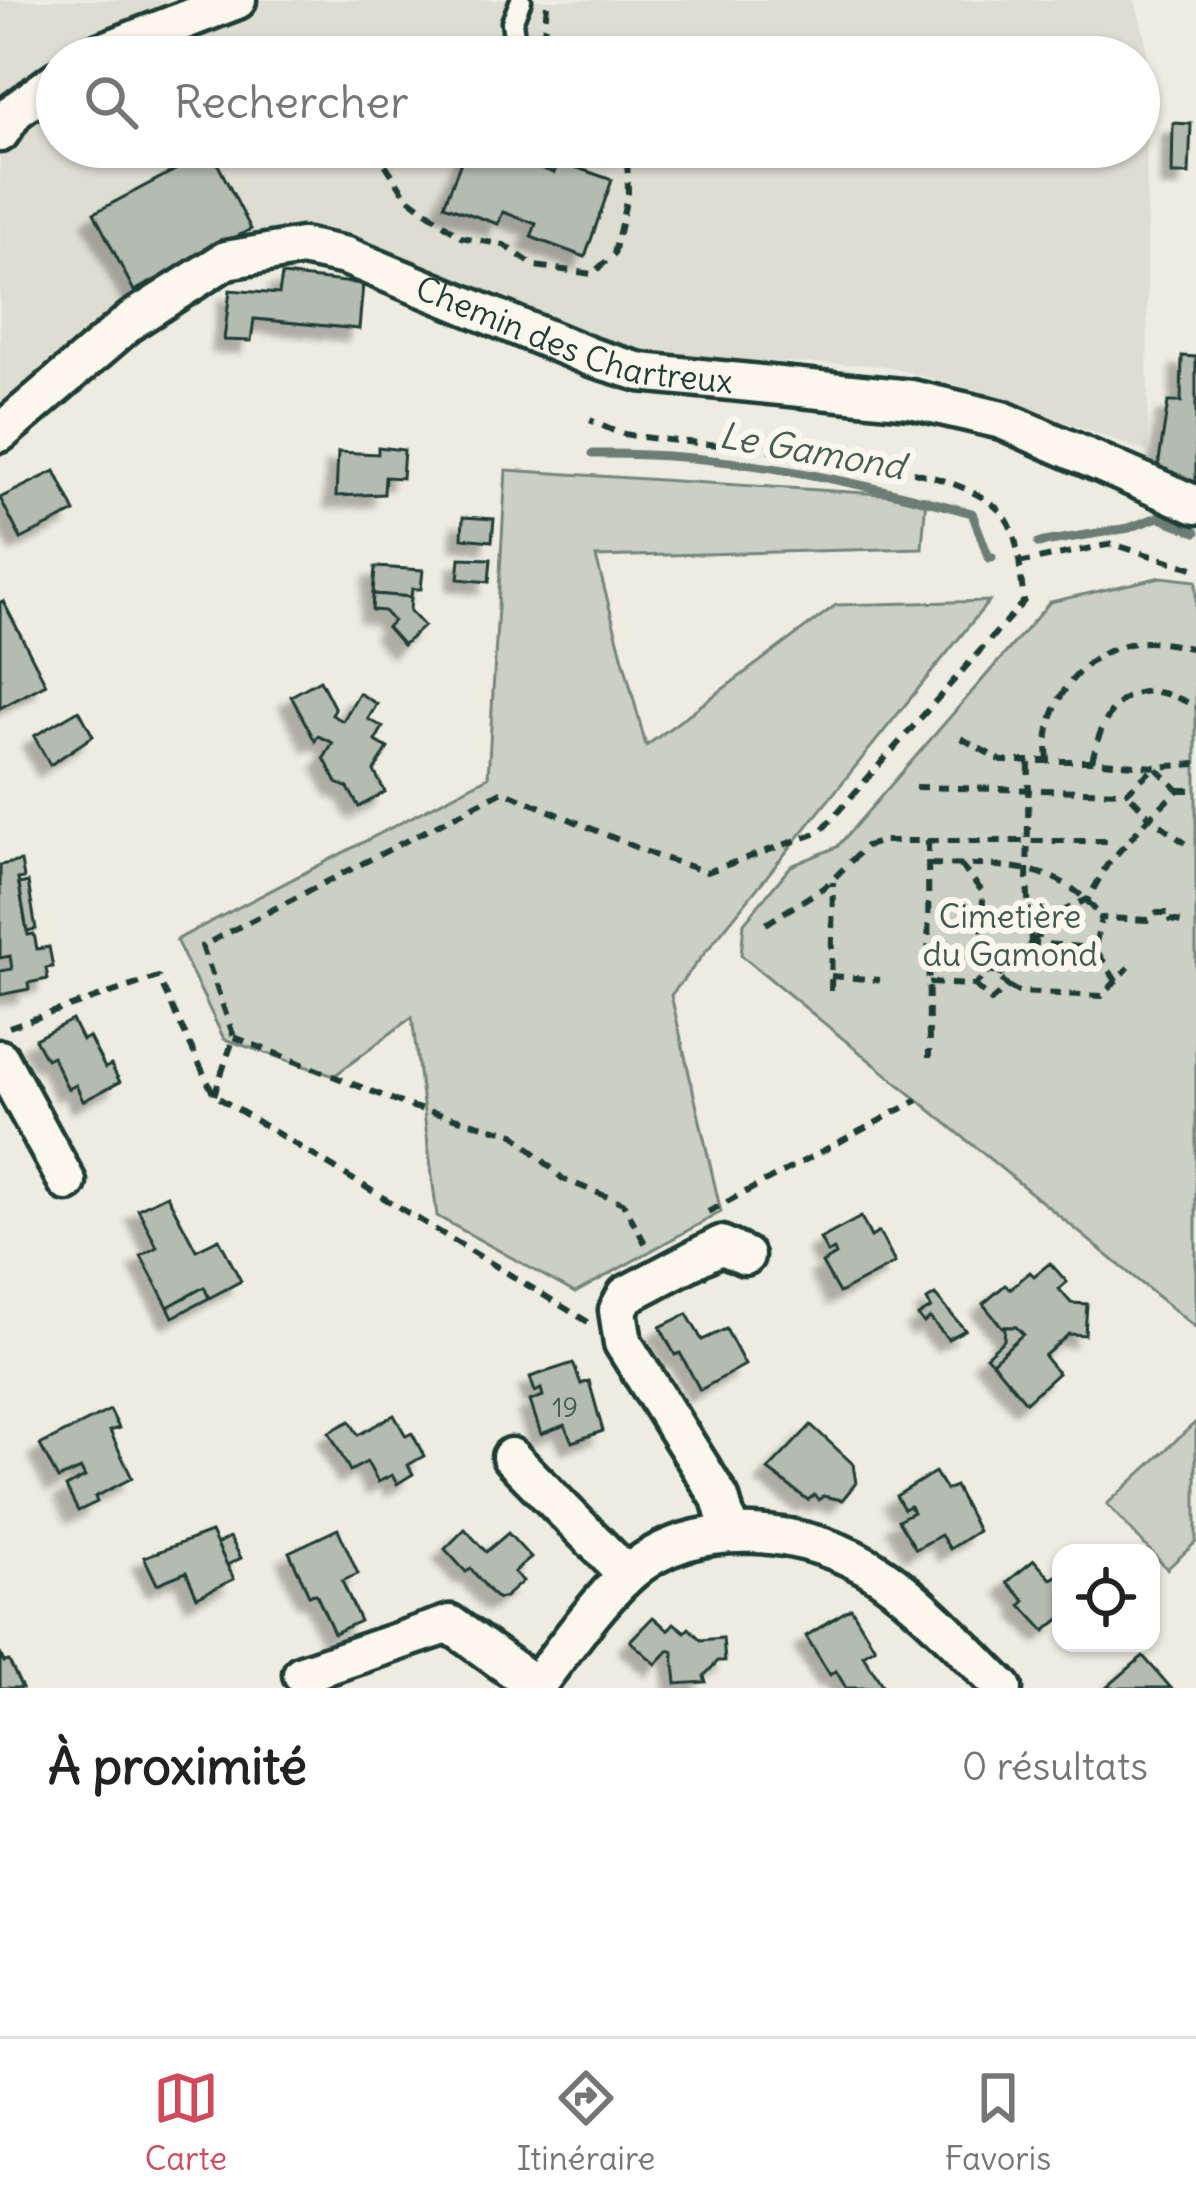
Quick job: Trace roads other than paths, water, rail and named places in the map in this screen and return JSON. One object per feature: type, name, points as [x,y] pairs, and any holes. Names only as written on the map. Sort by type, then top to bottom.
[{"type":"street","points":[[144,36],[237,0]]},
{"type":"street","points":[[0,133],[15,111],[36,96]]},
{"type":"street","name":"Chemin des Chartreux","points":[[0,433],[132,320],[226,260],[302,247],[346,256],[591,357],[640,372],[911,399],[1002,420],[1196,505]]},
{"type":"street","points":[[0,1059],[67,1182]]},
{"type":"street","points":[[730,1533],[720,1498],[623,1343],[618,1310],[626,1295],[722,1245],[746,1256]]},
{"type":"street","points":[[512,1457],[627,1574]]},
{"type":"street","points":[[302,1674],[450,1624],[535,1687],[627,1574],[669,1545],[730,1533],[783,1538],[840,1552],[869,1568],[1003,1688]]},
{"type":"lane","points":[[514,36],[512,22],[521,0]]},
{"type":"waterway","name":"Le Gamond","points":[[593,454],[737,463],[832,479],[972,513],[992,557]]},
{"type":"waterway","name":"Le Gamond","points":[[1038,543],[1129,528],[1158,517],[1196,532]]},
{"type":"park label","name":"Cimetière du Gamond","points":[[1010,935]]}]
